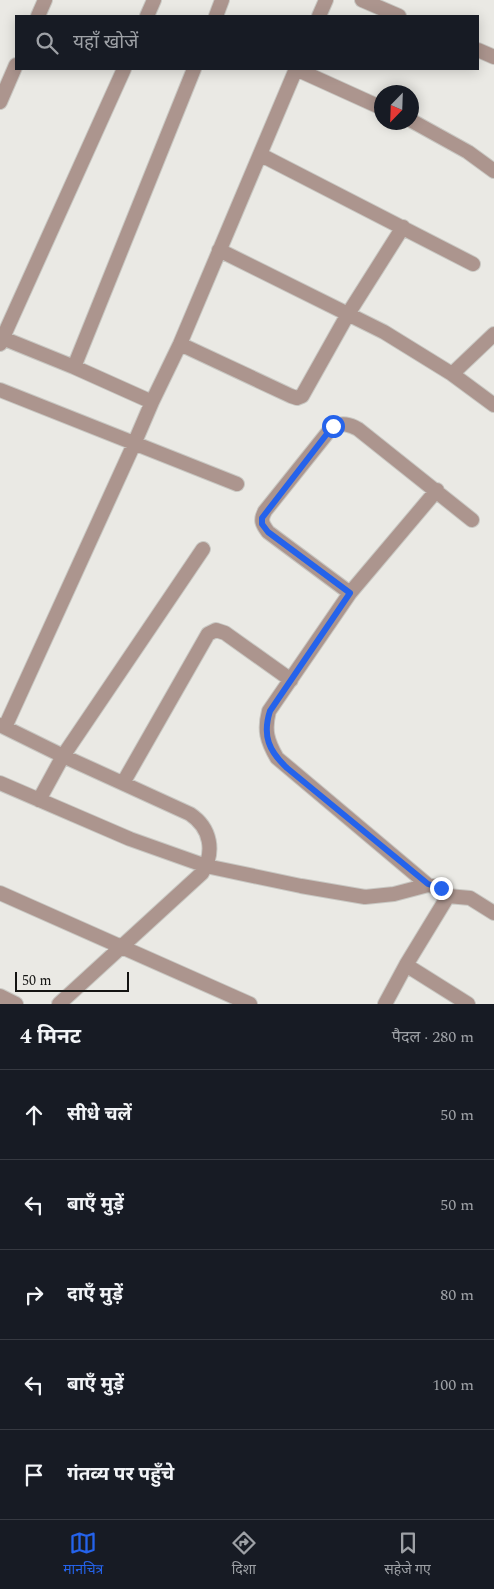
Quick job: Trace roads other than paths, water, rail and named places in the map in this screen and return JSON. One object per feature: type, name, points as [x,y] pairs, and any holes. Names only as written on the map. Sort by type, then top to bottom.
[{"type":"street","points":[[38,15],[45,0]]},
{"type":"street","points":[[147,15],[154,0]]},
{"type":"street","points":[[216,15],[222,0]]},
{"type":"street","points":[[319,15],[326,0]]},
{"type":"street","points":[[362,0],[397,15]]},
{"type":"street","points":[[479,50],[494,57]]},
{"type":"street","points":[[0,102],[15,67]]},
{"type":"street","points":[[124,70],[1,340],[74,366],[152,402]]},
{"type":"street","points":[[74,366],[194,70]]},
{"type":"street","points":[[59,1004],[202,873],[206,866],[210,847],[205,828],[199,820],[190,814],[2,726],[180,344],[296,70]]},
{"type":"street","points":[[298,70],[374,104]]},
{"type":"street","points":[[419,125],[468,152],[494,171]]},
{"type":"street","points":[[261,155],[473,264]]},
{"type":"street","points":[[180,344],[297,398],[302,396],[348,314],[403,227]]},
{"type":"street","points":[[219,250],[384,332],[452,374],[494,405]]},
{"type":"street","points":[[452,374],[494,334]]},
{"type":"street","points":[[0,390],[237,484]]},
{"type":"street","points":[[350,593],[268,532],[262,524],[262,518],[266,511],[333,426],[350,424],[358,429],[437,490],[472,520]]},
{"type":"street","points":[[437,490],[350,593],[270,711],[265,726],[270,746],[276,758],[428,884],[441,888],[448,896],[470,898],[494,913]]},
{"type":"street","points":[[39,800],[63,756],[203,549]]},
{"type":"street","points":[[123,783],[208,634],[216,630],[226,633],[291,680]]},
{"type":"street","points":[[0,784],[130,839],[206,866],[360,896],[380,897],[428,884]]},
{"type":"street","points":[[0,893],[250,1004]]},
{"type":"street","points":[[385,1004],[406,965],[448,896]]},
{"type":"street","points":[[406,965],[468,1004]]},
{"type":"street","points":[[0,996],[16,1004]]}]
